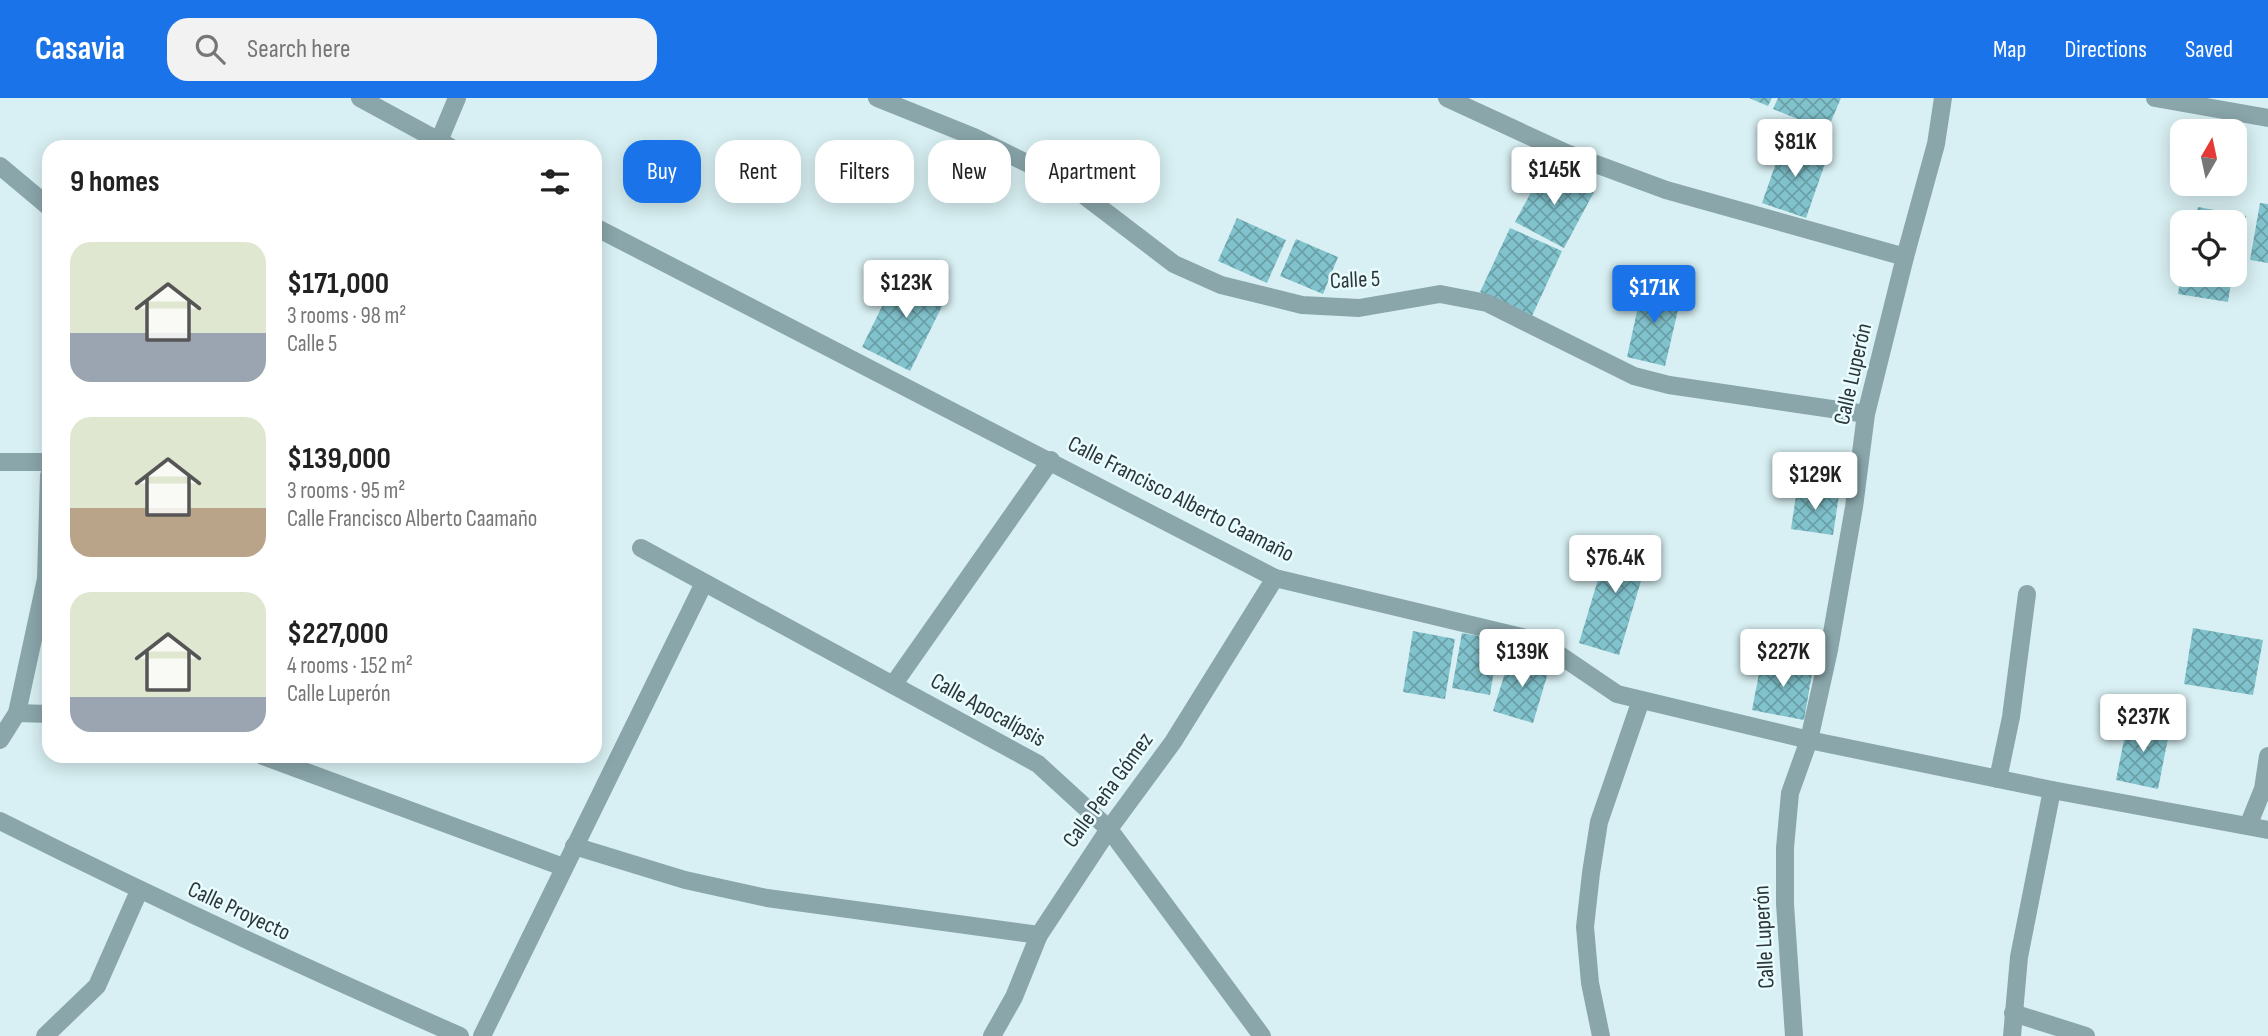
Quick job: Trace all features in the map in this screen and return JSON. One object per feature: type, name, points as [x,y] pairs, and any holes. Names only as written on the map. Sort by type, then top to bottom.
[{"type":"street","points":[[360,98],[437,140]]},
{"type":"street","points":[[445,140],[457,98]]},
{"type":"street","name":"Calle 5","points":[[877,98],[975,137],[1069,184],[1174,264],[1222,285],[1302,305],[1359,308],[1440,294],[1487,303],[1634,376],[1670,385],[1866,414]]},
{"type":"street","points":[[1447,98],[1566,153],[1666,190],[1905,257]]},
{"type":"street","name":"Calle Luperón","points":[[1794,1036],[1785,904],[1785,848],[1790,793],[1809,740],[1829,650],[1866,414],[1905,257],[1937,144],[1943,98]]},
{"type":"street","points":[[2155,98],[2268,118]]},
{"type":"street","points":[[0,166],[42,201]]},
{"type":"street","name":"Calle Francisco Alberto Caamaño","points":[[602,231],[1051,460],[1275,578],[1539,641],[1617,694],[1809,740],[2052,790],[2268,830]]},
{"type":"street","points":[[893,685],[1051,460]]},
{"type":"street","points":[[0,462],[42,462]]},
{"type":"street","name":"Calle Apocalípsis","points":[[641,548],[1038,764],[1109,829],[1262,1036]]},
{"type":"street","name":"Calle Peña Gómez","points":[[992,1036],[1014,997],[1039,935],[1109,829],[1173,743],[1275,578]]},
{"type":"street","points":[[482,1036],[704,583]]},
{"type":"street","points":[[1998,779],[2011,717],[2027,594]]},
{"type":"street","points":[[0,740],[17,713],[42,597]]},
{"type":"street","points":[[1601,1036],[1590,983],[1585,927],[1591,873],[1599,822],[1641,700]]},
{"type":"street","points":[[17,713],[42,714]]},
{"type":"street","points":[[2248,826],[2265,788],[2268,755]]},
{"type":"street","points":[[282,763],[563,867]]},
{"type":"street","points":[[2012,1036],[2019,957],[2052,790]]},
{"type":"street","name":"Calle Proyecto","points":[[0,821],[139,891],[292,963],[460,1036]]},
{"type":"street","points":[[574,846],[685,880],[767,898],[1039,935]]},
{"type":"street","points":[[45,1036],[97,986],[139,891]]},
{"type":"street","points":[[2013,1013],[2085,1036]]},
{"type":"building","points":[[1749,98],[1772,98],[1768,106]]},
{"type":"building","points":[[1778,98],[1841,98],[1827,131],[1773,109]]},
{"type":"building","points":[[1784,140],[1828,155],[1806,218],[1762,203]]},
{"type":"building","points":[[1545,166],[1594,192],[1564,248],[1515,222]]},
{"type":"building","points":[[2260,203],[2268,204],[2268,263],[2250,260]]},
{"type":"building","points":[[1237,218],[1286,240],[1267,283],[1218,261]]},
{"type":"building","points":[[1510,228],[1562,251],[1532,316],[1480,292]]},
{"type":"building","points":[[1296,239],[1338,257],[1323,294],[1280,276]]},
{"type":"building","points":[[901,268],[949,292],[910,371],[862,347]]},
{"type":"building","points":[[1643,284],[1682,293],[1665,366],[1627,357]]},
{"type":"building","points":[[2179,287],[2230,287],[2228,302],[2178,294]]},
{"type":"building","points":[[1797,489],[1839,495],[1833,535],[1791,529]]},
{"type":"building","points":[[1611,536],[1651,547],[1619,655],[1579,643]]},
{"type":"building","points":[[2193,628],[2263,640],[2253,695],[2184,684]]},
{"type":"building","points":[[1413,631],[1455,639],[1445,699],[1403,692]]},
{"type":"building","points":[[1462,633],[1499,640],[1490,695],[1452,688]]},
{"type":"building","points":[[1511,654],[1550,666],[1533,723],[1493,711]]},
{"type":"building","points":[[1762,658],[1813,668],[1804,720],[1752,710]]},
{"type":"building","points":[[2128,720],[2170,728],[2158,789],[2116,780]]}]
